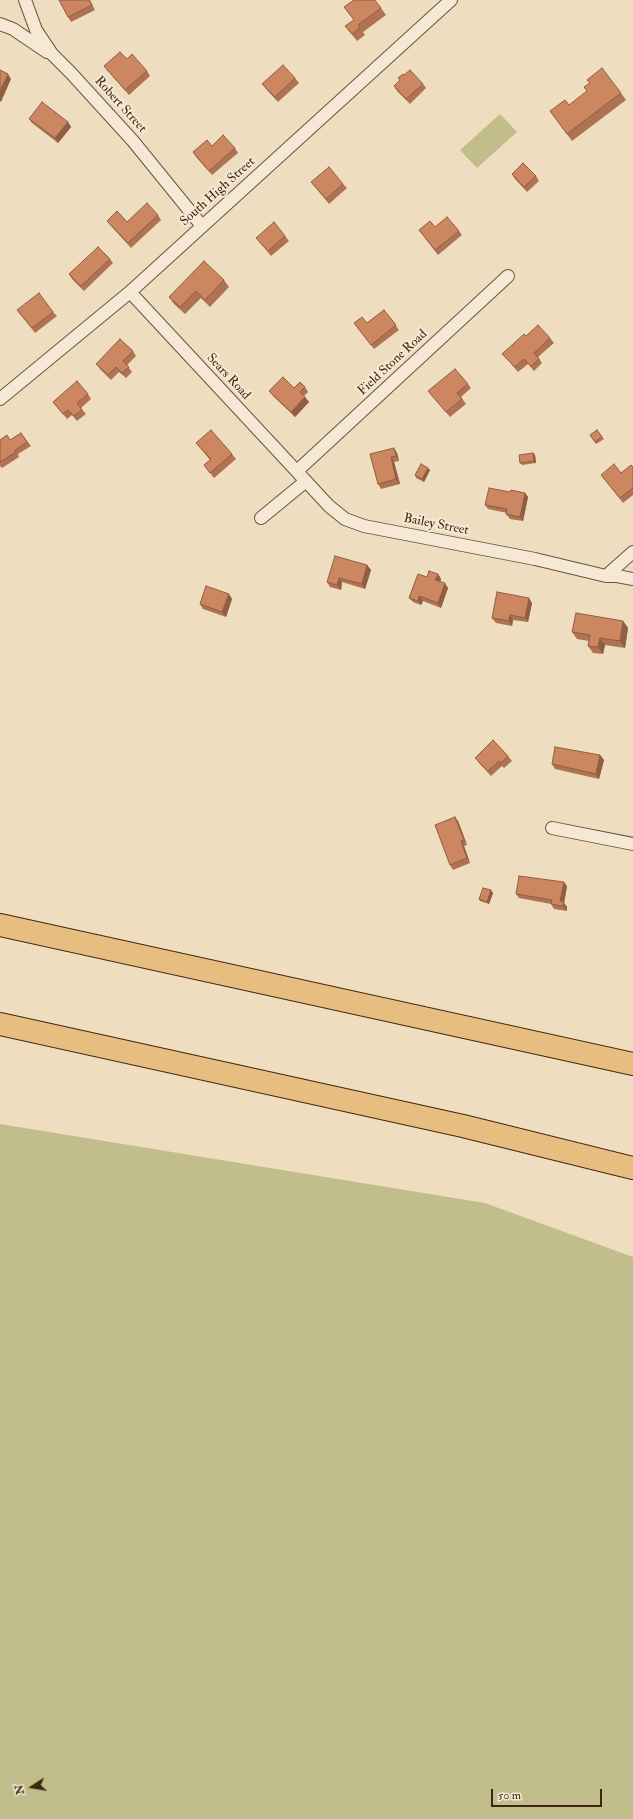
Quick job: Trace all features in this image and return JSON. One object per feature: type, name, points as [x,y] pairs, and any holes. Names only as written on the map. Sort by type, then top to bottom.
[{"type":"highway","points":[[0,925],[633,1064]]},
{"type":"highway","points":[[0,1024],[478,1130],[633,1168]]},
{"type":"street","name":"Robert Street","points":[[25,0],[36,30],[52,54],[133,141],[202,226]]},
{"type":"street","name":"South High Street","points":[[0,399],[130,292],[451,0]]},
{"type":"street","points":[[0,24],[13,29],[52,54]]},
{"type":"street","name":"Field Stone Road","points":[[296,471],[508,276]]},
{"type":"street","name":"Sears Road","points":[[130,292],[306,481]]},
{"type":"street","points":[[261,518],[306,481]]},
{"type":"street","name":"Bailey Street","points":[[306,481],[329,506],[345,518],[364,526],[527,558],[606,576],[633,579]]},
{"type":"street","points":[[606,576],[633,552]]},
{"type":"street","points":[[552,828],[633,844]]},
{"type":"shaded area","points":[[500,114],[517,132],[477,168],[460,150]]},
{"type":"shaded area","points":[[0,1124],[485,1203],[633,1257],[633,1819],[0,1819]]},
{"type":"building","points":[[59,0],[89,0],[92,5],[68,17]]},
{"type":"building","points":[[354,0],[375,0],[381,8],[358,25],[360,28],[352,34],[345,26],[354,20],[344,7]]},
{"type":"building","points":[[120,52],[127,59],[132,54],[147,71],[125,90],[104,66]]},
{"type":"building","points":[[283,65],[295,78],[275,97],[262,84]]},
{"type":"building","points":[[602,68],[621,93],[567,134],[550,111],[565,100],[569,105],[587,91],[584,87],[590,83],[587,80]]},
{"type":"building","points":[[0,70],[8,74],[0,91]]},
{"type":"building","points":[[410,70],[423,84],[406,99],[394,86],[400,80],[398,78]]},
{"type":"building","points":[[42,102],[68,122],[55,138],[29,119]]},
{"type":"building","points":[[223,135],[235,148],[209,171],[193,152],[207,140],[212,146]]},
{"type":"building","points":[[523,163],[536,176],[524,187],[512,174]]},
{"type":"building","points":[[329,167],[343,184],[326,199],[311,182]]},
{"type":"building","points":[[147,203],[158,215],[128,243],[107,221],[117,211],[127,222]]},
{"type":"building","points":[[447,217],[459,231],[435,250],[419,230],[430,221],[435,227]]},
{"type":"building","points":[[274,222],[285,236],[268,251],[256,238]]},
{"type":"building","points":[[98,247],[110,259],[81,286],[69,274]]},
{"type":"building","points":[[204,261],[224,280],[205,300],[196,291],[180,307],[169,297]]},
{"type":"building","points":[[39,293],[53,312],[32,328],[17,310]]},
{"type":"building","points":[[384,310],[396,325],[371,345],[354,323],[362,317],[367,323]]},
{"type":"building","points":[[538,325],[550,338],[534,353],[539,359],[531,366],[524,359],[515,367],[502,354],[524,334],[526,336]]},
{"type":"building","points":[[120,339],[133,351],[123,361],[129,367],[122,373],[116,367],[108,375],[96,364]]},
{"type":"building","points":[[455,369],[468,384],[457,393],[462,399],[446,412],[428,391]]},
{"type":"building","points":[[283,377],[294,388],[300,382],[305,387],[300,392],[305,397],[291,412],[269,391]]},
{"type":"building","points":[[77,381],[88,394],[77,403],[82,410],[74,416],[68,410],[63,414],[53,402]]},
{"type":"building","points":[[211,430],[232,454],[210,473],[204,465],[211,459],[196,443]]},
{"type":"building","points":[[597,430],[602,437],[595,442],[590,435]]},
{"type":"building","points":[[21,433],[27,442],[15,450],[16,452],[0,462],[0,440],[7,435],[10,440]]},
{"type":"building","points":[[394,448],[396,456],[391,457],[396,479],[378,484],[370,454]]},
{"type":"building","points":[[533,453],[534,461],[520,463],[519,455]]},
{"type":"building","points":[[421,464],[428,468],[422,479],[415,475]]},
{"type":"building","points":[[614,464],[621,473],[631,465],[633,467],[633,488],[620,498],[601,475]]},
{"type":"building","points":[[489,488],[525,493],[520,517],[506,514],[507,509],[485,505]]},
{"type":"building","points":[[335,556],[367,565],[362,584],[339,578],[337,585],[327,582]]},
{"type":"building","points":[[429,571],[438,574],[435,580],[445,583],[438,603],[419,596],[418,601],[409,598],[418,574],[427,577]]},
{"type":"building","points":[[206,586],[229,594],[222,612],[200,604]]},
{"type":"building","points":[[497,592],[529,598],[525,618],[510,615],[509,621],[492,618]]},
{"type":"building","points":[[576,613],[623,621],[620,641],[600,638],[598,647],[588,646],[590,635],[572,632]]},
{"type":"building","points":[[493,740],[508,756],[501,763],[499,761],[488,771],[475,758]]},
{"type":"building","points":[[555,747],[600,755],[596,774],[552,764]]},
{"type":"building","points":[[455,817],[464,840],[461,841],[467,858],[450,865],[435,825]]},
{"type":"building","points":[[519,876],[564,882],[560,901],[564,902],[563,906],[551,904],[552,900],[516,894]]},
{"type":"building","points":[[483,888],[491,890],[487,902],[479,899]]}]
